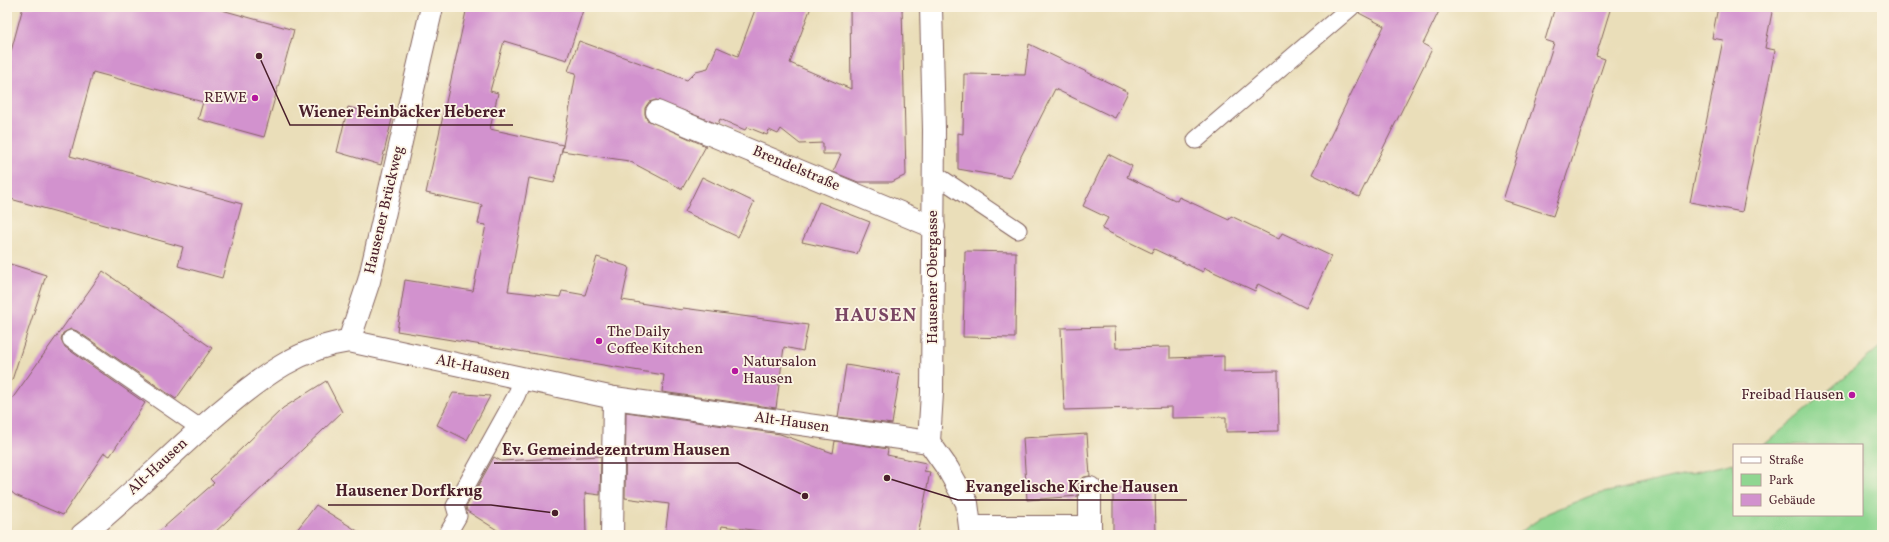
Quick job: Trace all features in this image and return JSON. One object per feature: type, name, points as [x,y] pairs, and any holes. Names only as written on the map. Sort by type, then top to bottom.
[{"type":"street","name":"Hausener Brückweg","points":[[349,341],[369,281],[432,7]]},
{"type":"street","name":"Hausener Obergasse","points":[[929,442],[932,393],[934,227],[934,130],[931,7]]},
{"type":"street","name":"Brendelstraße","points":[[657,112],[934,227]]},
{"type":"street","name":"Alt-Hausen","points":[[82,535],[100,521],[200,428],[261,378],[288,362],[330,344],[349,341],[614,398],[929,442]]},
{"type":"street","points":[[612,535],[614,398]]},
{"type":"street","points":[[929,442],[948,469],[967,503],[971,531],[1090,531],[1090,488]]},
{"type":"lane","points":[[1196,140],[1350,7]]},
{"type":"lane","points":[[933,173],[1018,230]]},
{"type":"lane","points":[[71,339],[200,428]]},
{"type":"lane","points":[[447,535],[458,516],[455,506],[516,396],[523,379]]},
{"type":"green space","name":"Freibad Hausen","points":[[1882,345],[1882,535],[1516,535],[1548,513],[1590,496],[1733,463],[1733,516],[1863,516],[1863,444],[1765,444]]},
{"type":"building","points":[[23,7],[211,7],[294,30],[264,137],[198,119],[203,102],[93,72],[70,156],[242,204],[222,278],[178,266],[183,247],[7,198],[7,66]]},
{"type":"building","points":[[467,7],[584,7],[567,60],[504,41],[490,91],[498,93],[490,129],[563,145],[554,183],[529,178],[508,291],[560,297],[562,291],[585,295],[597,257],[629,267],[622,300],[682,310],[683,308],[808,325],[803,351],[784,347],[776,408],[662,392],[664,375],[397,331],[405,280],[473,291],[486,225],[478,224],[482,205],[426,193]]},
{"type":"building","points":[[756,7],[811,7],[790,63],[851,89],[850,7],[902,7],[906,175],[892,182],[858,182],[833,172],[841,154],[823,154],[823,143],[800,144],[781,129],[778,134],[769,130],[767,135],[747,127],[745,130],[720,119],[718,124],[656,100],[649,102],[645,108],[647,120],[706,146],[682,189],[629,161],[562,151],[576,73],[568,71],[579,41],[687,80],[696,71],[708,68],[717,47],[738,56]]},
{"type":"building","points":[[1361,7],[1441,7],[1423,44],[1432,49],[1359,197],[1312,174],[1384,26],[1359,13]]},
{"type":"building","points":[[1555,7],[1611,7],[1596,56],[1605,59],[1553,216],[1503,200],[1554,43],[1545,40]]},
{"type":"building","points":[[1718,7],[1773,7],[1765,48],[1775,50],[1742,212],[1690,202],[1723,40],[1712,38]]},
{"type":"building","points":[[1029,44],[1128,92],[1115,118],[1055,89],[1010,178],[958,169],[958,133],[963,134],[964,74],[1025,75]]},
{"type":"building","points":[[348,107],[392,119],[381,165],[337,152]]},
{"type":"building","points":[[1108,154],[1132,166],[1127,177],[1177,201],[1179,197],[1229,220],[1231,216],[1279,239],[1282,233],[1331,256],[1306,308],[1258,284],[1255,291],[1205,268],[1203,272],[1154,249],[1152,253],[1102,229],[1108,218],[1083,206]]},
{"type":"building","points":[[702,177],[754,202],[738,237],[685,212]]},
{"type":"building","points":[[819,202],[870,222],[857,254],[802,242]]},
{"type":"building","points":[[965,251],[1016,252],[1015,338],[963,337]]},
{"type":"building","points":[[7,263],[46,275],[12,380],[7,379]]},
{"type":"building","points":[[103,271],[212,348],[176,399],[77,331],[71,329],[63,333],[61,339],[65,347],[145,403],[110,456],[104,453],[63,515],[15,495],[7,488],[7,406]]},
{"type":"building","points":[[1115,327],[1116,348],[1170,347],[1170,358],[1224,356],[1224,372],[1278,371],[1279,431],[1226,432],[1226,417],[1172,418],[1172,407],[1064,410],[1061,328]]},
{"type":"building","points":[[846,365],[900,374],[892,424],[838,417]]},
{"type":"building","points":[[326,381],[342,412],[212,535],[155,535],[214,483],[210,479],[283,408]]},
{"type":"building","points":[[453,393],[490,396],[467,440],[437,425]]},
{"type":"building","points":[[626,412],[780,434],[833,453],[835,441],[888,449],[887,455],[926,463],[924,471],[930,472],[918,535],[790,535],[722,526],[720,535],[665,535],[669,504],[625,498]]},
{"type":"building","points":[[1087,434],[1090,476],[1084,477],[1079,481],[1078,496],[1027,500],[1023,438]]},
{"type":"building","points":[[601,456],[600,495],[585,493],[586,535],[505,535],[467,511],[466,507],[494,457],[501,461]]},
{"type":"building","points":[[1113,488],[1155,488],[1156,535],[1113,535]]},
{"type":"building","points":[[316,505],[364,535],[293,535]]},
{"type":"place","name":"Wiener Feinbäcker Heberer","points":[[259,56]]},
{"type":"place","name":"REWE","points":[[255,98]]},
{"type":"place","name":"The Daily Coffee Kitchen","points":[[599,341]]},
{"type":"place","name":"Natursalon Hausen","points":[[735,371]]},
{"type":"place","name":"Freibad Hausen","points":[[1852,395]]},
{"type":"place","name":"Evangelische Kirche Hausen","points":[[887,478]]},
{"type":"place","name":"Ev. Gemeindezentrum Hausen","points":[[805,496]]},
{"type":"place","name":"Hausener Dorfkrug","points":[[555,513]]},
{"type":"district","name":"HAUSEN","points":[[876,316]]}]
